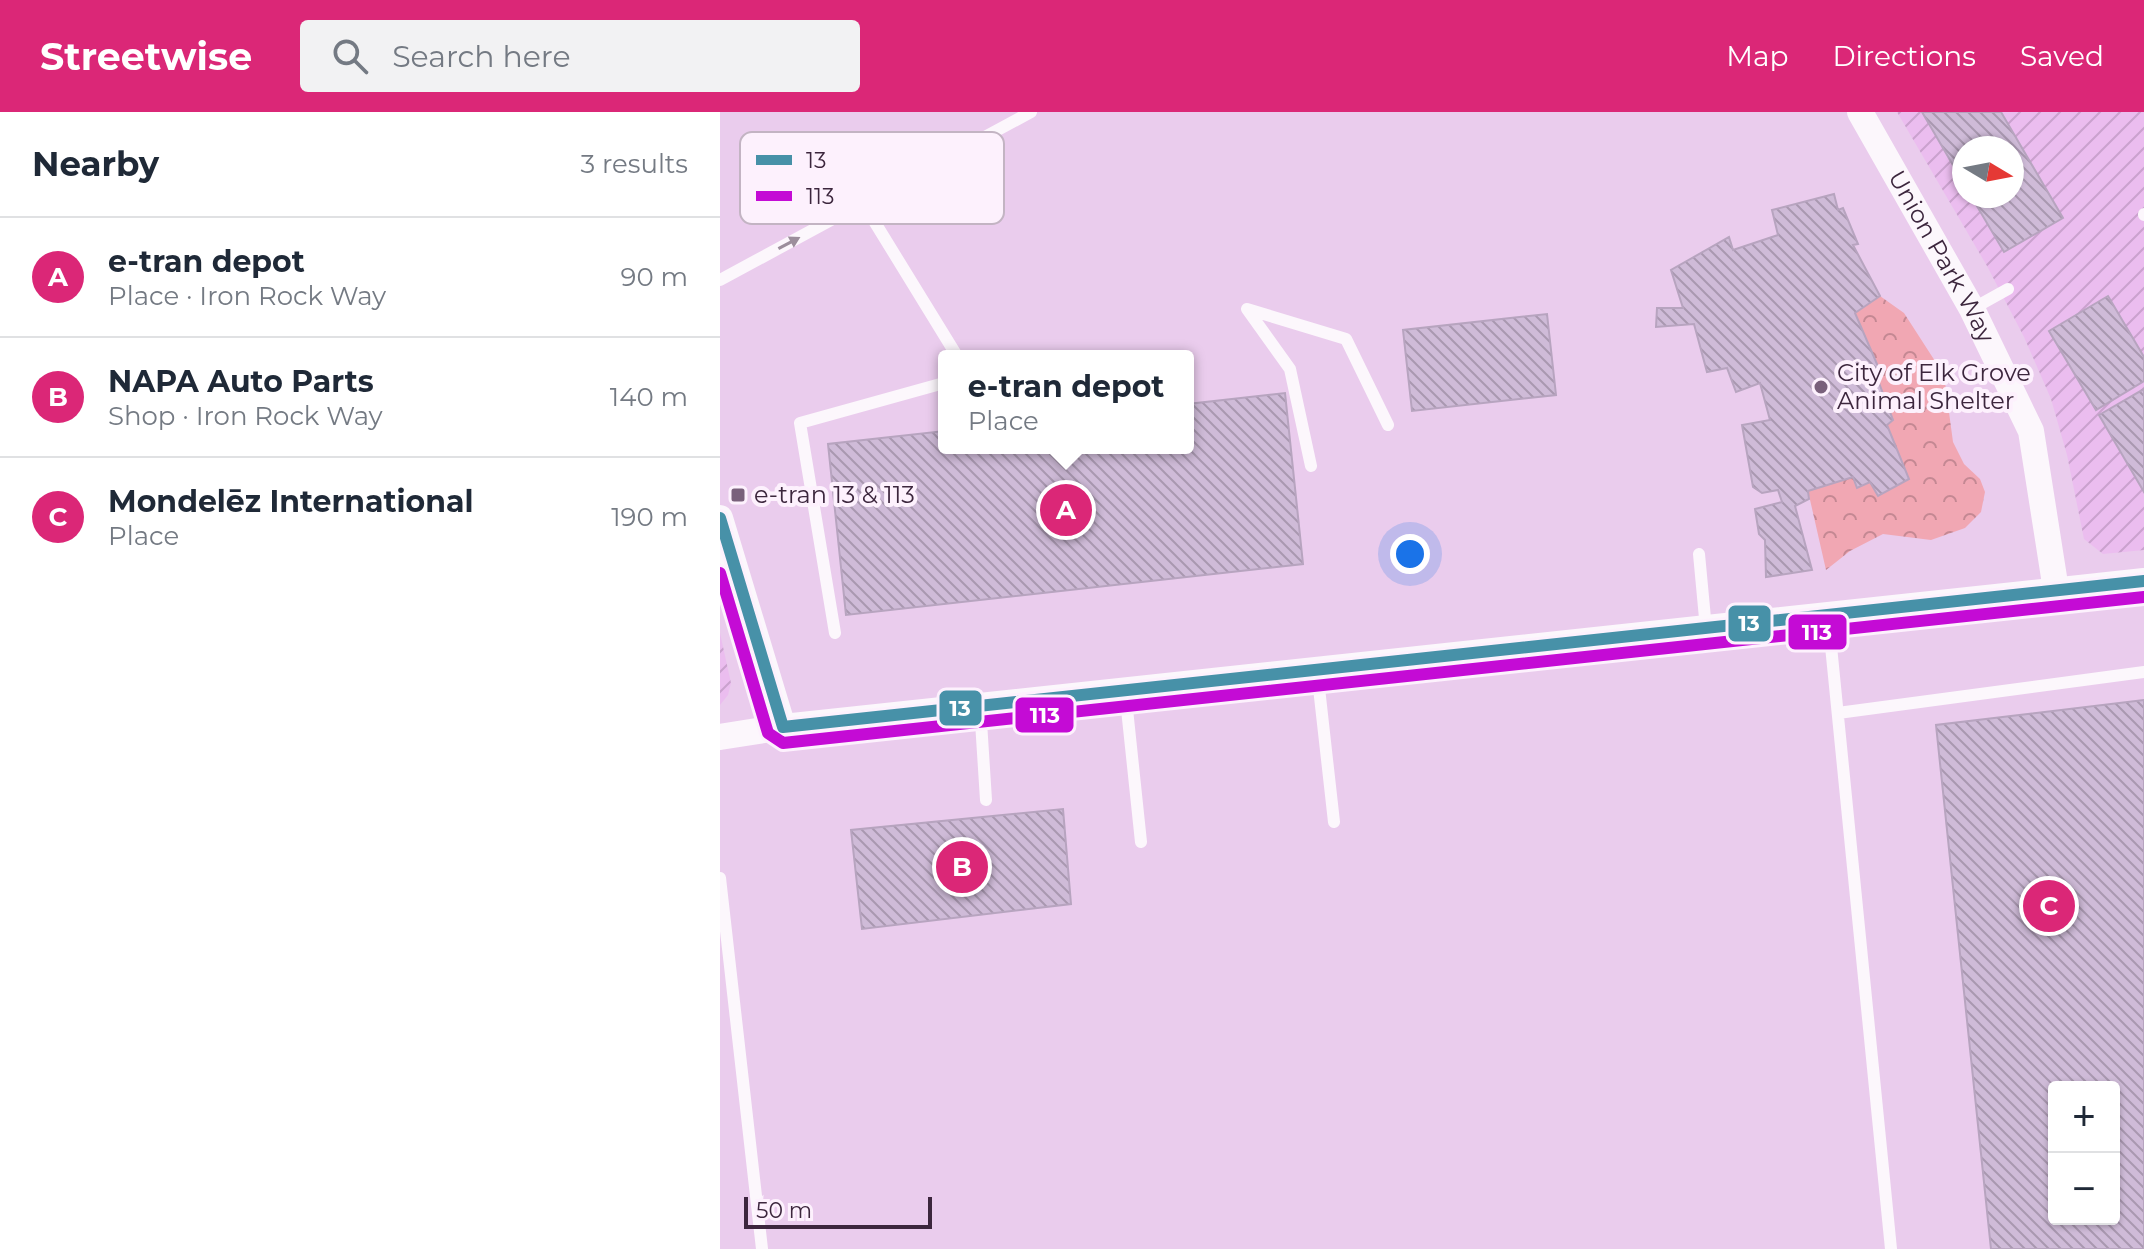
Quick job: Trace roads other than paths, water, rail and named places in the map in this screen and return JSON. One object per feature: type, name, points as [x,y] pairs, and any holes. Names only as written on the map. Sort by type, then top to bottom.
[{"type":"street","name":"Union Park Way","points":[[1860,112],[1972,309],[2031,431],[2056,590]]},
{"type":"street","points":[[720,518],[783,727]]},
{"type":"street","points":[[720,737],[783,727],[2144,581]]},
{"type":"lane","points":[[994,132],[1031,112]]},
{"type":"lane","points":[[720,280],[824,224]]},
{"type":"lane","points":[[876,224],[953,350]]},
{"type":"lane","points":[[1972,309],[2008,289]]},
{"type":"lane","points":[[1311,466],[1290,369],[1247,309],[1346,339],[1388,425]]},
{"type":"lane","points":[[835,633],[800,423],[938,385]]},
{"type":"lane","points":[[1699,554],[1706,629]]},
{"type":"lane","points":[[1828,616],[1891,1249]]},
{"type":"lane","points":[[1317,670],[1334,822]]},
{"type":"lane","points":[[1838,713],[2144,672]]},
{"type":"lane","points":[[1125,690],[1141,842]]},
{"type":"lane","points":[[980,706],[986,800]]},
{"type":"lane","points":[[720,878],[762,1249]]},
{"type":"place","name":"City of Elk Grove Animal Shelter","points":[[1821,387]]},
{"type":"place","name":"e-tran 13 & 113","points":[[738,495]]},
{"type":"place","name":"e-tran depot","points":[[1066,510]]},
{"type":"place","name":"NAPA Auto Parts","points":[[962,867]]},
{"type":"place","name":"Mondelēz International","points":[[2049,906]]}]
